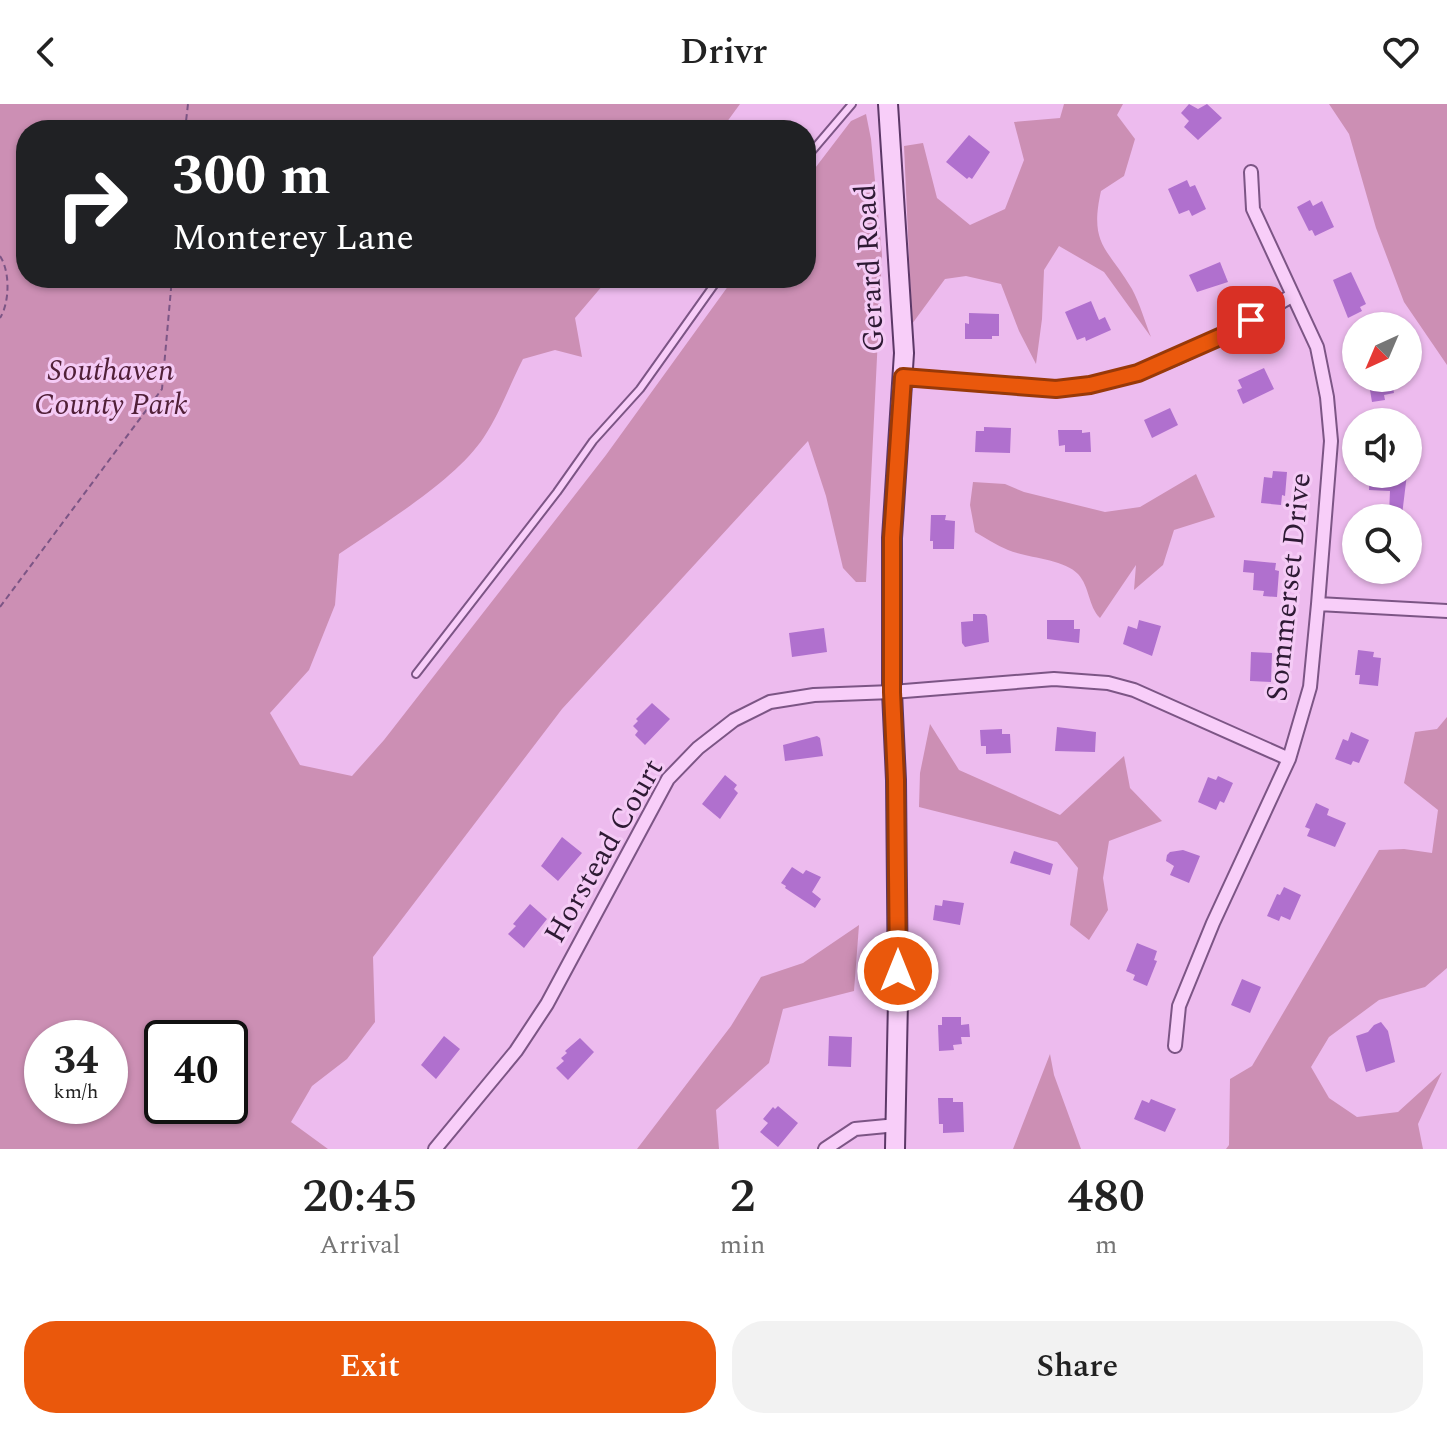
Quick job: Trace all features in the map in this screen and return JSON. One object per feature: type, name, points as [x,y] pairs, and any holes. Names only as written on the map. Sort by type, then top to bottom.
[{"type":"street","name":"Gerard Road","points":[[888,104],[903,338],[892,538],[892,692],[897,795],[895,1149]]},
{"type":"street","name":"Sommerset Drive","points":[[1175,1046],[1179,1006],[1213,923],[1289,759],[1310,687],[1318,604],[1331,441],[1327,397],[1317,347],[1253,209],[1251,172]]},
{"type":"street","points":[[903,377],[1056,389],[1090,385],[1138,373],[1204,344],[1231,332],[1293,295]]},
{"type":"street","points":[[1318,604],[1447,611]]},
{"type":"street","name":"Horstead Court","points":[[435,1149],[516,1051],[539,1016],[668,779],[698,748],[734,720],[770,702],[814,695],[1054,679],[1108,683],[1134,690],[1289,759]]},
{"type":"street","points":[[825,1149],[855,1129],[897,1125]]},
{"type":"lane","points":[[816,146],[852,104]]},
{"type":"lane","points":[[416,674],[593,441],[640,389],[712,288]]},
{"type":"path","points":[[0,256],[7,266],[6,309],[0,318]]},
{"type":"path","points":[[0,607],[162,389],[171,288]]},
{"type":"green space","name":"Southaven County Park","points":[[0,104],[740,104],[728,120],[16,120],[16,288],[600,288],[575,318],[582,357],[555,350],[523,359],[495,418],[472,453],[418,500],[339,554],[335,605],[309,670],[270,713],[300,765],[352,776],[384,740],[606,455],[727,288],[816,288],[816,167],[851,121],[866,114],[882,255],[866,582],[856,582],[843,568],[826,496],[808,441],[562,709],[373,957],[375,1022],[347,1059],[312,1086],[291,1122],[328,1149],[0,1149]]},
{"type":"green space","points":[[1064,104],[1123,104],[1117,115],[1135,139],[1124,176],[1101,191],[1097,223],[1103,244],[1132,289],[1151,337],[1104,272],[1059,246],[1044,270],[1036,364],[1001,284],[966,276],[945,279],[912,324],[904,146],[923,143],[937,198],[970,225],[1005,209],[1024,160],[1014,122],[1060,118]]},
{"type":"green space","points":[[1329,104],[1447,104],[1447,365],[1422,328],[1422,312],[1411,312],[1404,302],[1376,228],[1349,134]]},
{"type":"green space","points":[[1196,474],[1215,517],[1174,530],[1163,565],[1134,590],[1136,565],[1100,618],[1082,579],[1072,569],[1008,550],[975,532],[970,505],[973,482],[1005,484],[1024,492],[1105,512],[1140,507]]},
{"type":"green space","points":[[1447,717],[1447,968],[1425,987],[1379,1000],[1329,1037],[1311,1067],[1329,1098],[1357,1117],[1398,1112],[1442,1072],[1418,1124],[1423,1149],[1226,1149],[1229,1145],[1230,1079],[1252,1066],[1379,850],[1404,849],[1432,853],[1438,810],[1404,783],[1415,732],[1437,729]]},
{"type":"green space","points":[[930,724],[959,770],[1060,815],[1124,756],[1130,788],[1162,821],[1109,841],[1103,878],[1108,910],[1089,940],[1070,925],[1078,868],[1057,842],[919,807],[920,773]]},
{"type":"green space","points":[[859,925],[854,991],[783,1009],[769,1063],[716,1110],[719,1149],[637,1149],[731,1026],[761,977],[803,963]]},
{"type":"green space","points":[[1050,1054],[1054,1075],[1081,1149],[1013,1149]]},
{"type":"building","points":[[1189,104],[1198,109],[1207,104],[1222,118],[1198,140],[1184,127],[1189,121],[1181,113]]},
{"type":"building","points":[[969,135],[990,152],[972,179],[967,179],[946,162]]},
{"type":"building","points":[[1187,180],[1190,187],[1195,185],[1206,209],[1192,216],[1189,210],[1179,214],[1168,189]]},
{"type":"building","points":[[1310,200],[1313,206],[1322,201],[1334,227],[1315,236],[1312,230],[1309,231],[1297,207]]},
{"type":"building","points":[[1220,262],[1228,282],[1197,292],[1189,275]]},
{"type":"building","points":[[1351,272],[1366,304],[1360,307],[1362,311],[1346,312],[1333,280]]},
{"type":"building","points":[[1091,301],[1099,320],[1105,317],[1111,330],[1086,341],[1085,337],[1077,340],[1065,312]]},
{"type":"building","points":[[969,313],[999,314],[999,336],[965,339],[965,323],[969,324]]},
{"type":"building","points":[[1264,368],[1274,389],[1243,404],[1237,390],[1242,388],[1238,380]]},
{"type":"building","points":[[1370,392],[1394,392],[1384,395],[1385,400],[1372,402]]},
{"type":"building","points":[[1170,408],[1178,425],[1152,438],[1144,420]]},
{"type":"building","points":[[984,427],[1011,428],[1010,453],[975,452],[976,431],[984,431]]},
{"type":"building","points":[[1058,430],[1090,432],[1091,452],[1065,452],[1065,445],[1059,446]]},
{"type":"building","points":[[1273,471],[1287,472],[1281,505],[1261,503],[1264,477],[1272,478]]},
{"type":"building","points":[[1405,488],[1403,504],[1389,504],[1390,491],[1369,490]]},
{"type":"building","points":[[931,515],[946,515],[945,520],[955,521],[954,549],[933,549],[933,541],[930,541]]},
{"type":"building","points":[[1244,560],[1276,563],[1275,570],[1279,571],[1277,597],[1263,596],[1264,591],[1253,590],[1254,573],[1243,572]]},
{"type":"building","points":[[973,614],[987,616],[989,642],[965,647],[961,622],[973,621]]},
{"type":"building","points":[[1047,620],[1074,620],[1074,629],[1080,629],[1079,643],[1047,639]]},
{"type":"building","points":[[1139,620],[1161,626],[1152,656],[1123,644],[1128,626],[1137,629]]},
{"type":"building","points":[[824,628],[827,652],[792,657],[789,633]]},
{"type":"building","points":[[1358,650],[1374,652],[1373,657],[1381,658],[1378,686],[1359,684],[1360,675],[1355,675]]},
{"type":"building","points":[[1251,652],[1272,653],[1271,682],[1250,681]]},
{"type":"building","points":[[652,703],[670,719],[645,745],[635,735],[638,731],[633,726]]},
{"type":"building","points":[[1057,727],[1096,732],[1095,752],[1055,751]]},
{"type":"building","points":[[1002,729],[1002,734],[1010,734],[1011,753],[986,754],[986,746],[981,746],[980,730]]},
{"type":"building","points":[[1351,732],[1369,740],[1359,763],[1353,761],[1351,765],[1335,759],[1343,739],[1348,741]]},
{"type":"building","points":[[817,736],[823,756],[785,761],[783,745]]},
{"type":"building","points":[[725,775],[737,785],[734,789],[738,793],[720,819],[702,804]]},
{"type":"building","points":[[1218,776],[1233,783],[1224,803],[1220,801],[1216,810],[1198,802],[1208,777],[1216,780]]},
{"type":"building","points":[[1316,803],[1329,809],[1327,815],[1346,823],[1335,847],[1307,836],[1310,829],[1305,827]]},
{"type":"building","points":[[562,837],[582,853],[558,881],[541,866]]},
{"type":"building","points":[[1183,850],[1200,856],[1189,883],[1170,875],[1174,866],[1166,861],[1170,852]]},
{"type":"building","points":[[1014,851],[1053,864],[1050,875],[1010,863]]},
{"type":"building","points":[[792,867],[803,874],[806,870],[821,877],[812,892],[821,899],[815,908],[781,883]]},
{"type":"building","points":[[1284,887],[1301,895],[1290,920],[1281,916],[1279,921],[1267,916],[1277,894],[1280,895]]},
{"type":"building","points":[[943,900],[964,903],[960,925],[933,920],[935,905],[942,906]]},
{"type":"building","points":[[530,904],[547,919],[524,948],[508,934]]},
{"type":"building","points":[[1137,943],[1157,951],[1154,960],[1157,961],[1147,986],[1133,980],[1135,975],[1126,971]]},
{"type":"building","points":[[1242,979],[1261,987],[1250,1013],[1231,1005]]},
{"type":"building","points":[[942,1017],[961,1017],[961,1025],[969,1024],[970,1037],[961,1037],[962,1044],[953,1045],[954,1050],[939,1051],[938,1025],[942,1025]]},
{"type":"building","points":[[1381,1022],[1388,1031],[1395,1062],[1366,1072],[1356,1036]]},
{"type":"building","points":[[444,1036],[460,1049],[436,1079],[421,1065]]},
{"type":"building","points":[[829,1036],[852,1037],[851,1067],[828,1066]]},
{"type":"building","points":[[580,1038],[594,1052],[568,1080],[556,1068],[564,1061],[561,1058],[567,1053],[565,1051]]},
{"type":"building","points":[[938,1098],[963,1102],[964,1132],[943,1133],[943,1124],[939,1124]]},
{"type":"building","points":[[1151,1099],[1176,1109],[1165,1132],[1134,1119],[1142,1100],[1149,1103]]},
{"type":"building","points":[[778,1106],[798,1123],[778,1147],[760,1132],[768,1123],[763,1119],[773,1107]]},
{"type":"route","points":[[898,971],[892,538],[903,377],[1056,389],[1090,385],[1138,373],[1251,320]]}]
